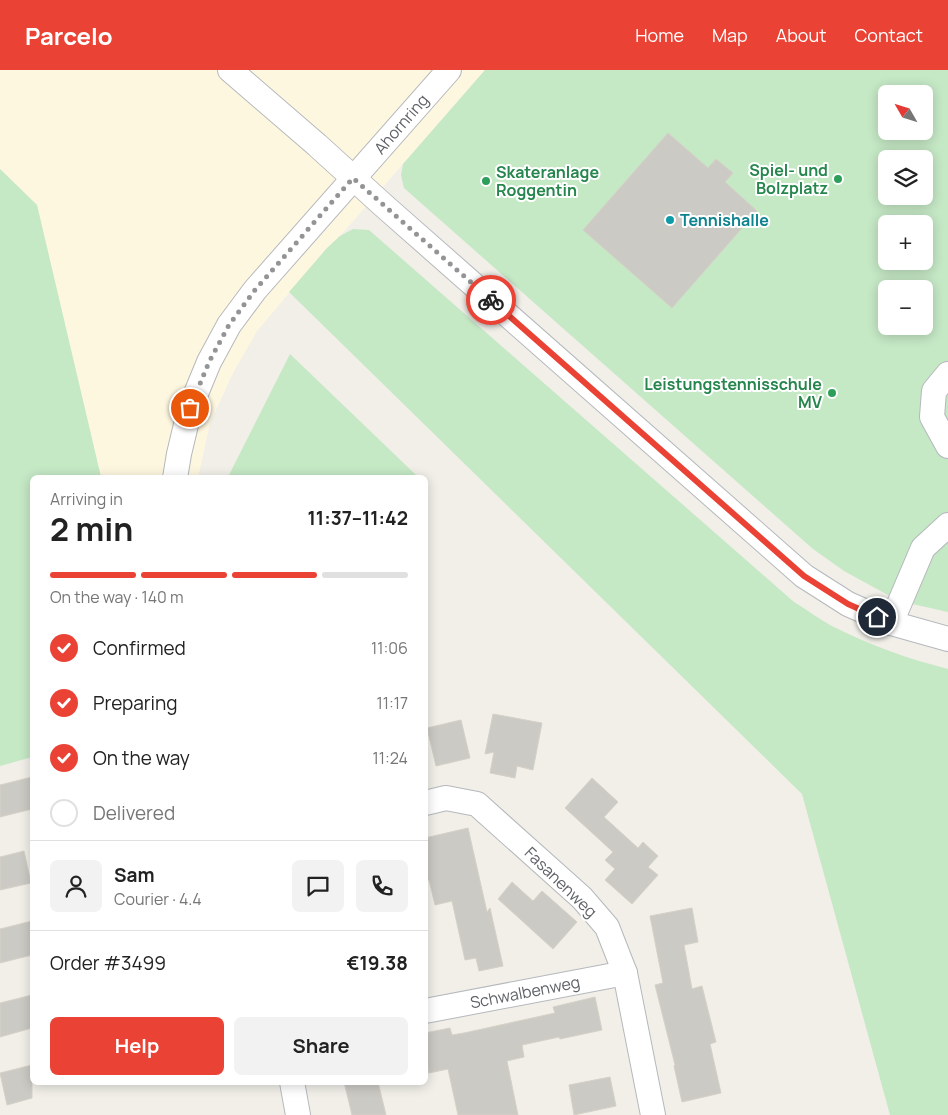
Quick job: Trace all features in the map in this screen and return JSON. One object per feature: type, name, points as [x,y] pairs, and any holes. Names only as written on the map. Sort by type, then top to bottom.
[{"type":"street","points":[[230,70],[318,145],[804,576],[848,604],[891,623],[948,639]]},
{"type":"street","name":"Ahornring","points":[[176,475],[190,408],[209,362],[229,325],[255,290],[449,70]]},
{"type":"street","points":[[948,374],[934,391],[932,417],[948,446]]},
{"type":"street","points":[[891,623],[923,548],[948,524]]},
{"type":"street","name":"Fasanenweg","points":[[428,801],[446,798],[477,804],[582,898],[607,927],[625,973],[653,1115]]},
{"type":"street","name":"Schwalbenweg","points":[[428,1010],[625,973]]},
{"type":"street","points":[[293,1085],[298,1115]]},
{"type":"shaded area","points":[[0,70],[485,70],[340,236],[327,248],[257,331],[233,373],[210,423],[199,475],[101,475],[37,205],[0,169]]},
{"type":"green space","points":[[485,70],[948,70],[948,612],[899,601],[844,571],[813,549],[404,188],[401,175],[403,164]]},
{"type":"green space","points":[[0,169],[37,205],[101,475],[30,475],[30,758],[0,766]]},
{"type":"green space","points":[[353,229],[369,230],[794,602],[830,625],[863,641],[948,669],[948,1115],[890,1115],[802,794],[289,292],[327,248],[340,236]]},
{"type":"green space","points":[[290,354],[416,475],[229,475]]},
{"type":"building","name":"Tennishalle","points":[[668,133],[708,168],[716,159],[733,173],[725,182],[757,211],[672,308],[583,230]]},
{"type":"building","points":[[493,714],[542,723],[533,770],[517,766],[515,778],[490,773],[494,752],[485,754]]},
{"type":"building","points":[[461,720],[470,758],[436,766],[428,728]]},
{"type":"building","points":[[30,778],[30,810],[0,817],[0,785]]},
{"type":"building","points":[[592,778],[618,802],[604,817],[638,848],[643,842],[658,856],[648,867],[658,875],[632,904],[605,880],[615,869],[605,860],[613,852],[565,808]]},
{"type":"building","points":[[468,828],[487,912],[490,908],[503,966],[479,971],[476,958],[465,960],[452,901],[435,905],[428,880],[428,837]]},
{"type":"building","points":[[24,851],[30,883],[0,890],[0,857]]},
{"type":"building","points":[[512,882],[533,901],[542,891],[577,922],[553,949],[498,899]]},
{"type":"building","points":[[692,908],[698,942],[684,945],[692,989],[702,986],[716,1042],[710,1044],[721,1093],[682,1102],[655,985],[663,983],[650,916]]},
{"type":"building","points":[[30,922],[30,956],[0,963],[0,929]]},
{"type":"building","points":[[30,996],[30,1029],[0,1037],[0,1003]]},
{"type":"building","points":[[595,997],[602,1030],[522,1045],[524,1057],[507,1061],[518,1115],[458,1115],[448,1069],[429,1073],[428,1032],[450,1028],[452,1035],[464,1033],[555,1013],[553,1007]]},
{"type":"building","points":[[30,1066],[32,1098],[7,1105],[0,1073]]},
{"type":"building","points":[[610,1077],[616,1106],[574,1115],[569,1085]]},
{"type":"building","points":[[345,1085],[379,1085],[386,1115],[352,1115]]},
{"type":"way so far","points":[[190,408],[209,362],[229,325],[255,290],[353,178],[491,300]]},
{"type":"place","name":"Spiel- und Bolzplatz","points":[[838,179]]},
{"type":"place","name":"Skateranlage Roggentin","points":[[486,181]]},
{"type":"place","name":"Tennishalle","points":[[670,220]]},
{"type":"place","name":"Leistungstennisschule MV","points":[[832,393]]},
{"type":"route","points":[[491,300],[804,576],[848,604],[877,617]]}]
